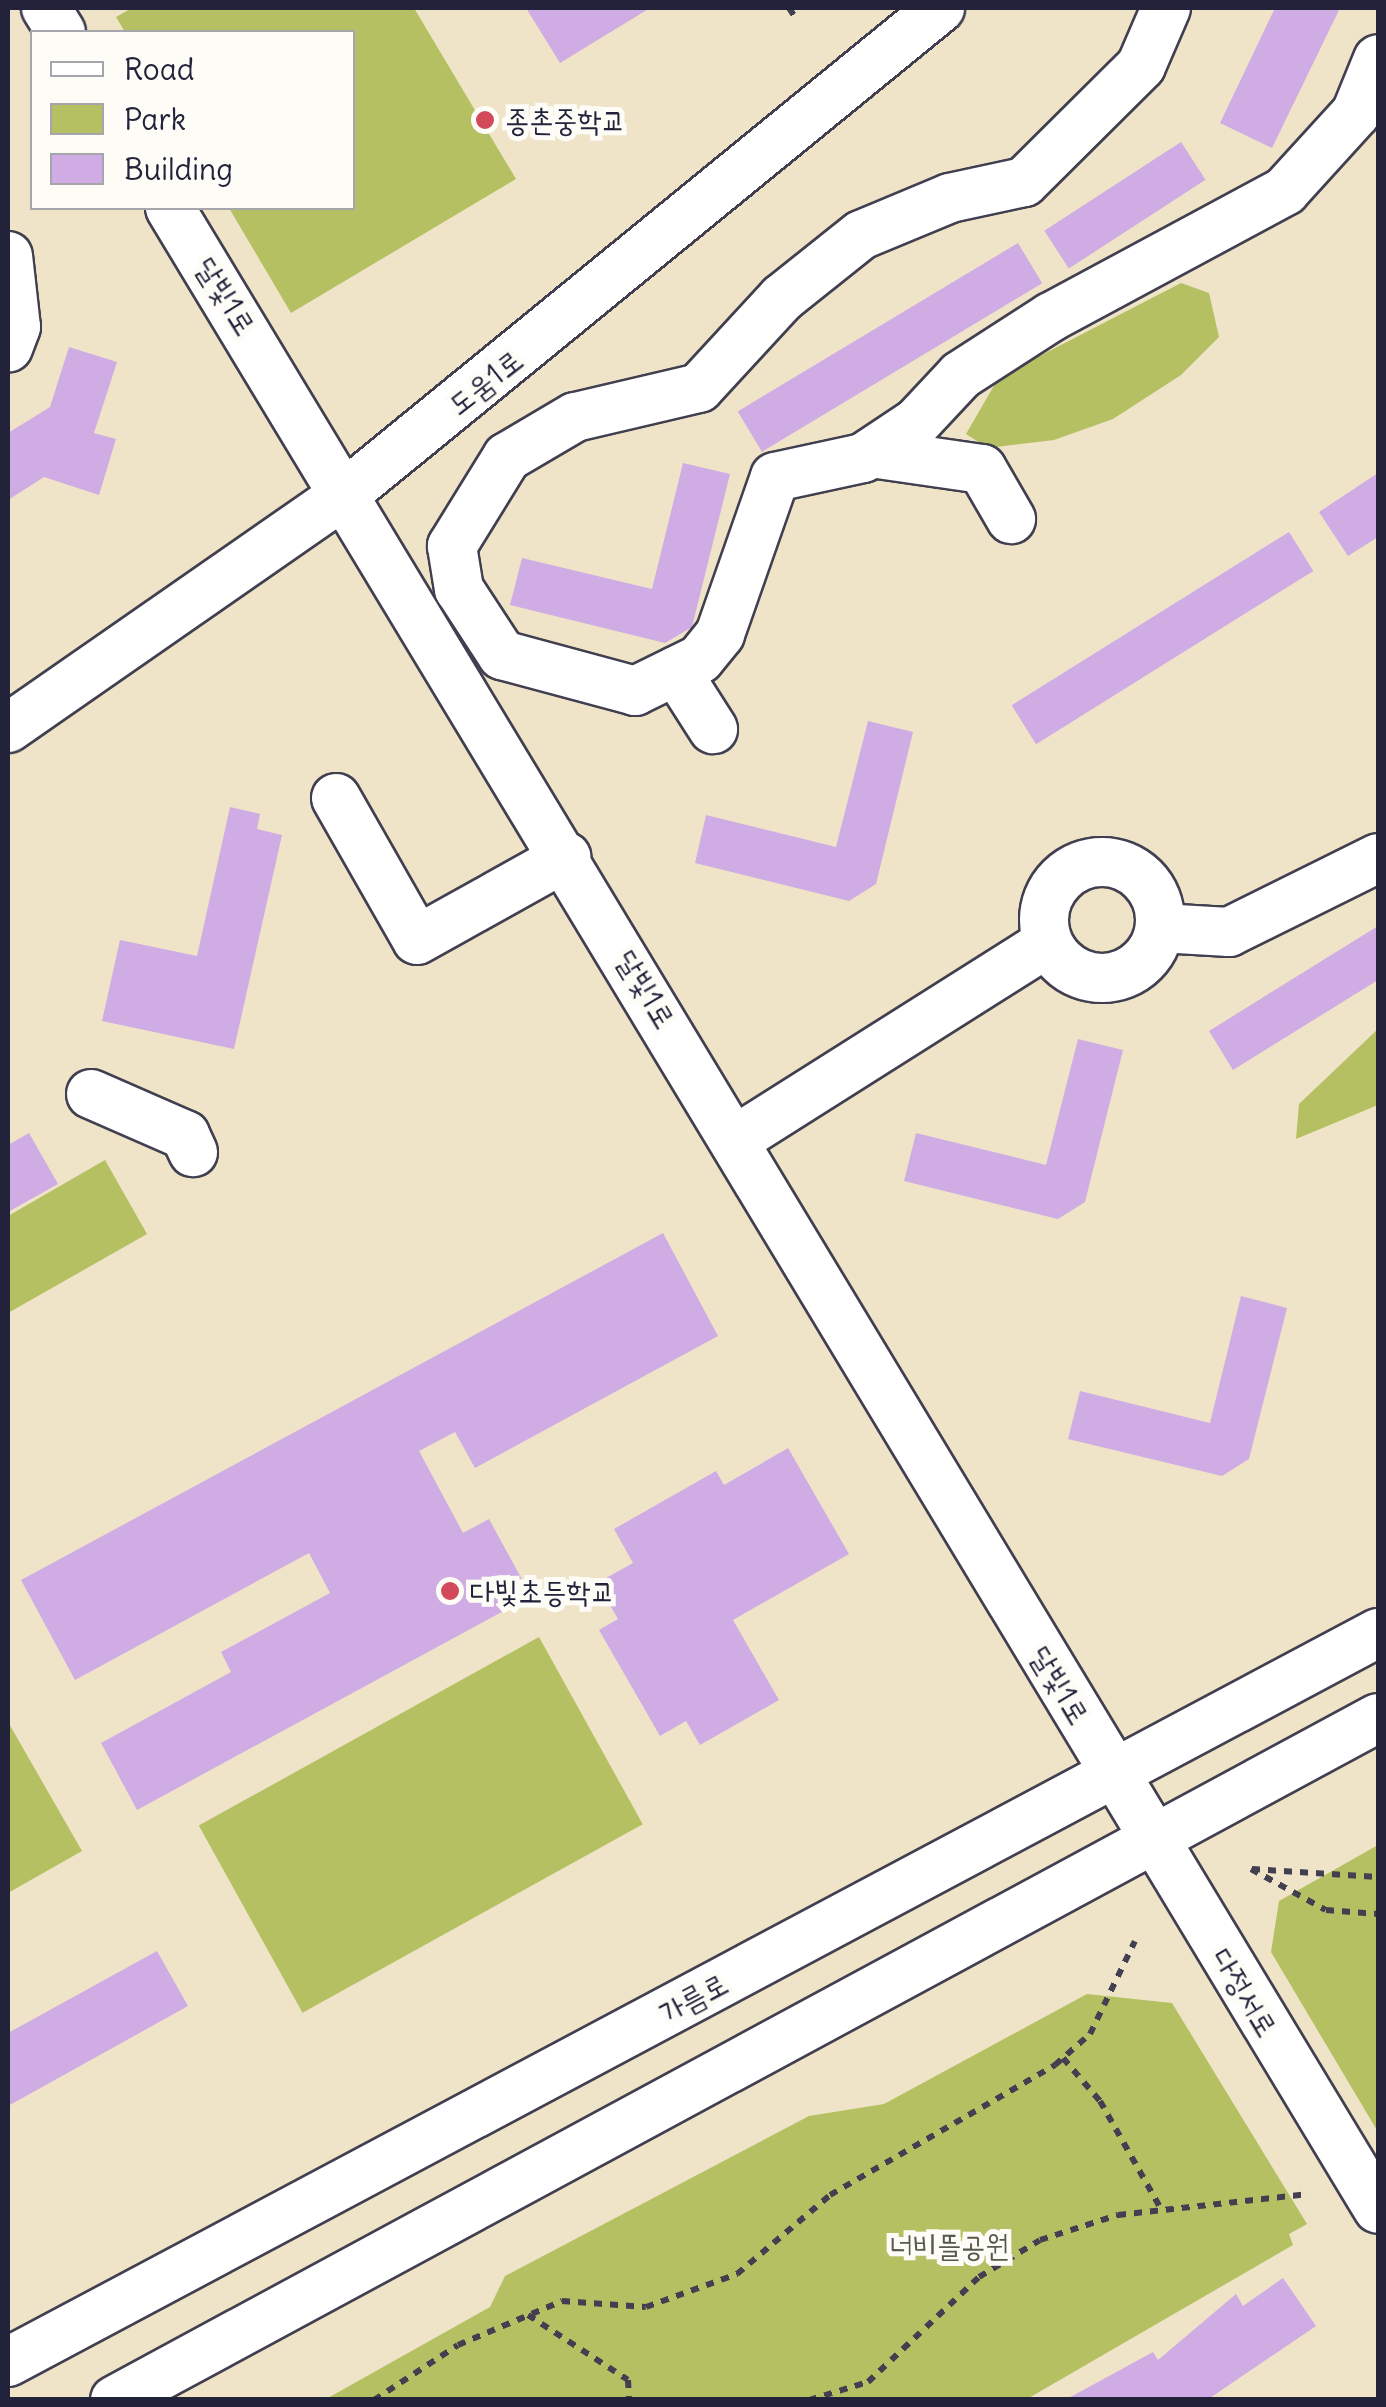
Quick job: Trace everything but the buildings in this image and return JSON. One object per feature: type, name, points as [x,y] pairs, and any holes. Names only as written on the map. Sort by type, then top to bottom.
[{"type":"street","points":[[46,8],[61,30]]},
{"type":"street","name":"도움1로","points":[[8,728],[346,492],[940,8]]},
{"type":"street","points":[[1166,8],[1141,66],[1024,182],[950,198],[862,235],[782,298],[699,388],[575,417],[508,457],[452,546],[459,589],[502,655],[635,691],[676,671],[720,634],[774,477],[871,453],[918,422],[961,375],[1051,317],[1285,190],[1356,113],[1378,59]]},
{"type":"street","name":"달빛1로","points":[[171,210],[737,1138],[1113,1775]]},
{"type":"street","points":[[8,271],[16,326],[8,348]]},
{"type":"street","points":[[871,453],[982,469],[1012,519]]},
{"type":"street","points":[[676,671],[713,728]]},
{"type":"street","points":[[336,798],[417,940],[566,858]]},
{"type":"street","points":[[1160,928],[1228,932],[1378,858]]},
{"type":"street","points":[[1086,863],[1125,865],[1142,876],[1160,928],[1143,962],[1110,978],[1073,971],[1047,943],[1049,895],[1086,863]]},
{"type":"street","points":[[737,1138],[1047,943]]},
{"type":"street","points":[[91,1094],[184,1135],[193,1152]]},
{"type":"street","name":"가름로","points":[[8,2362],[1378,1633]]},
{"type":"street","points":[[115,2400],[1378,1718]]},
{"type":"street","name":"다정서로","points":[[1113,1775],[1378,2209]]},
{"type":"path","points":[[790,8],[798,20]]},
{"type":"path","points":[[1378,1877],[1251,1869],[1326,1910],[1378,1914]]},
{"type":"path","points":[[374,2400],[458,2345],[562,2301],[646,2307],[737,2274],[830,2195],[1064,2058],[1090,2034],[1135,1940]]},
{"type":"path","points":[[1064,2058],[1100,2101],[1161,2209]]},
{"type":"path","points":[[809,2400],[868,2382],[912,2350],[979,2278],[1040,2240],[1161,2209],[1309,2194]]},
{"type":"path","points":[[528,2315],[628,2380],[629,2400]]},
{"type":"green space","points":[[132,8],[414,8],[516,179],[291,313],[230,210],[355,210],[355,30],[124,30],[116,17]]},
{"type":"green space","points":[[1181,283],[1209,293],[1219,337],[1181,375],[1113,419],[1054,440],[988,448],[966,434],[999,377]]},
{"type":"green space","points":[[1378,1029],[1378,1105],[1296,1139],[1299,1104]]},
{"type":"green space","points":[[105,1160],[147,1234],[8,1313],[8,1216]]},
{"type":"green space","points":[[539,1637],[643,1824],[303,2013],[199,1826]]},
{"type":"green space","points":[[8,1722],[82,1851],[8,1893]]},
{"type":"green space","points":[[1378,1845],[1378,2132],[1271,1952],[1279,1901]]},
{"type":"green space","name":"너비뜰공원","points":[[1087,1994],[1172,2003],[1307,2224],[1289,2234],[1293,2245],[1027,2399],[326,2399],[490,2307],[505,2276],[809,2116],[884,2104]]},
{"type":"place","name":"종촌중학교","points":[[485,120]]},
{"type":"place","name":"다빛초등학교","points":[[450,1591]]}]
